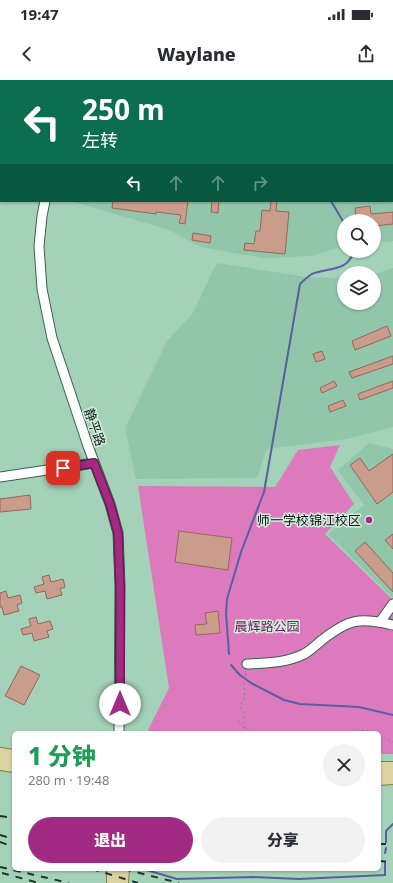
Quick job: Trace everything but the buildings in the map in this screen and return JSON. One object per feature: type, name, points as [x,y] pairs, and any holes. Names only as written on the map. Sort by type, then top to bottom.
[{"type":"main road","points":[[0,754],[12,756]]},
{"type":"main road","points":[[0,764],[12,766]]},
{"type":"main road","points":[[381,768],[393,768]]},
{"type":"main road","points":[[381,779],[393,778]]},
{"type":"main road","points":[[113,871],[113,883]]},
{"type":"main road","points":[[122,883],[123,871]]},
{"type":"street","name":"静平路","points":[[45,202],[39,246],[42,289],[52,338],[94,463],[110,504],[118,533],[120,586],[119,731]]},
{"type":"street","points":[[0,478],[94,463]]},
{"type":"street","points":[[380,622],[393,604]]},
{"type":"street","points":[[247,664],[287,661],[306,653],[339,628],[358,620],[393,624]]},
{"type":"path","points":[[244,728],[244,716],[240,707],[245,697],[245,674]]},
{"type":"path","points":[[238,721],[248,731]]},
{"type":"path","points":[[357,731],[368,731]]},
{"type":"path","points":[[381,736],[393,742]]},
{"type":"shaded area","points":[[74,202],[393,202],[393,241],[381,242],[381,214],[337,214],[337,248],[312,256],[263,258],[201,247],[169,230]]},
{"type":"shaded area","points":[[218,263],[306,277],[337,278],[337,310],[381,310],[381,272],[393,268],[393,427],[347,439],[267,449],[257,478],[136,479],[125,428],[167,341],[193,313],[215,266]]},
{"type":"shaded area","name":"师一学校锦江校区","points":[[369,443],[393,449],[393,598],[328,534],[364,505],[338,470]]},
{"type":"green space","name":"晨辉路公园","points":[[340,445],[330,467],[354,504],[325,534],[393,600],[393,754],[381,754],[381,731],[148,730],[169,688],[138,486],[275,487],[298,450]]},
{"type":"waterway","points":[[332,202],[339,214]]},
{"type":"waterway","points":[[229,654],[226,613],[227,599],[241,552],[264,492],[300,284],[312,274],[342,266],[351,258]]},
{"type":"waterway","points":[[231,665],[240,675],[251,683],[284,700],[300,704],[359,707],[393,715]]},
{"type":"waterway","points":[[386,842],[386,831],[393,824]]},
{"type":"waterway","points":[[385,853],[386,848]]},
{"type":"waterway","points":[[150,871],[177,879],[253,877],[299,879],[385,875],[385,862]]},
{"type":"railway","points":[[0,816],[12,818]]},
{"type":"railway","points":[[0,835],[12,838]]},
{"type":"railway","points":[[0,842],[12,846]]},
{"type":"railway","points":[[381,844],[393,844]]},
{"type":"railway","points":[[381,861],[393,862]]},
{"type":"railway","points":[[0,867],[12,870]]},
{"type":"railway","points":[[17,871],[69,883]]},
{"type":"railway","points":[[99,871],[138,883]]},
{"type":"railway","points":[[132,871],[179,883]]},
{"type":"railway","points":[[2,873],[39,883]]},
{"type":"place","name":"师一学校锦江校区","points":[[369,520]]},
{"type":"route","points":[[63,468],[94,463],[110,504],[118,533],[120,586],[120,704]]}]
